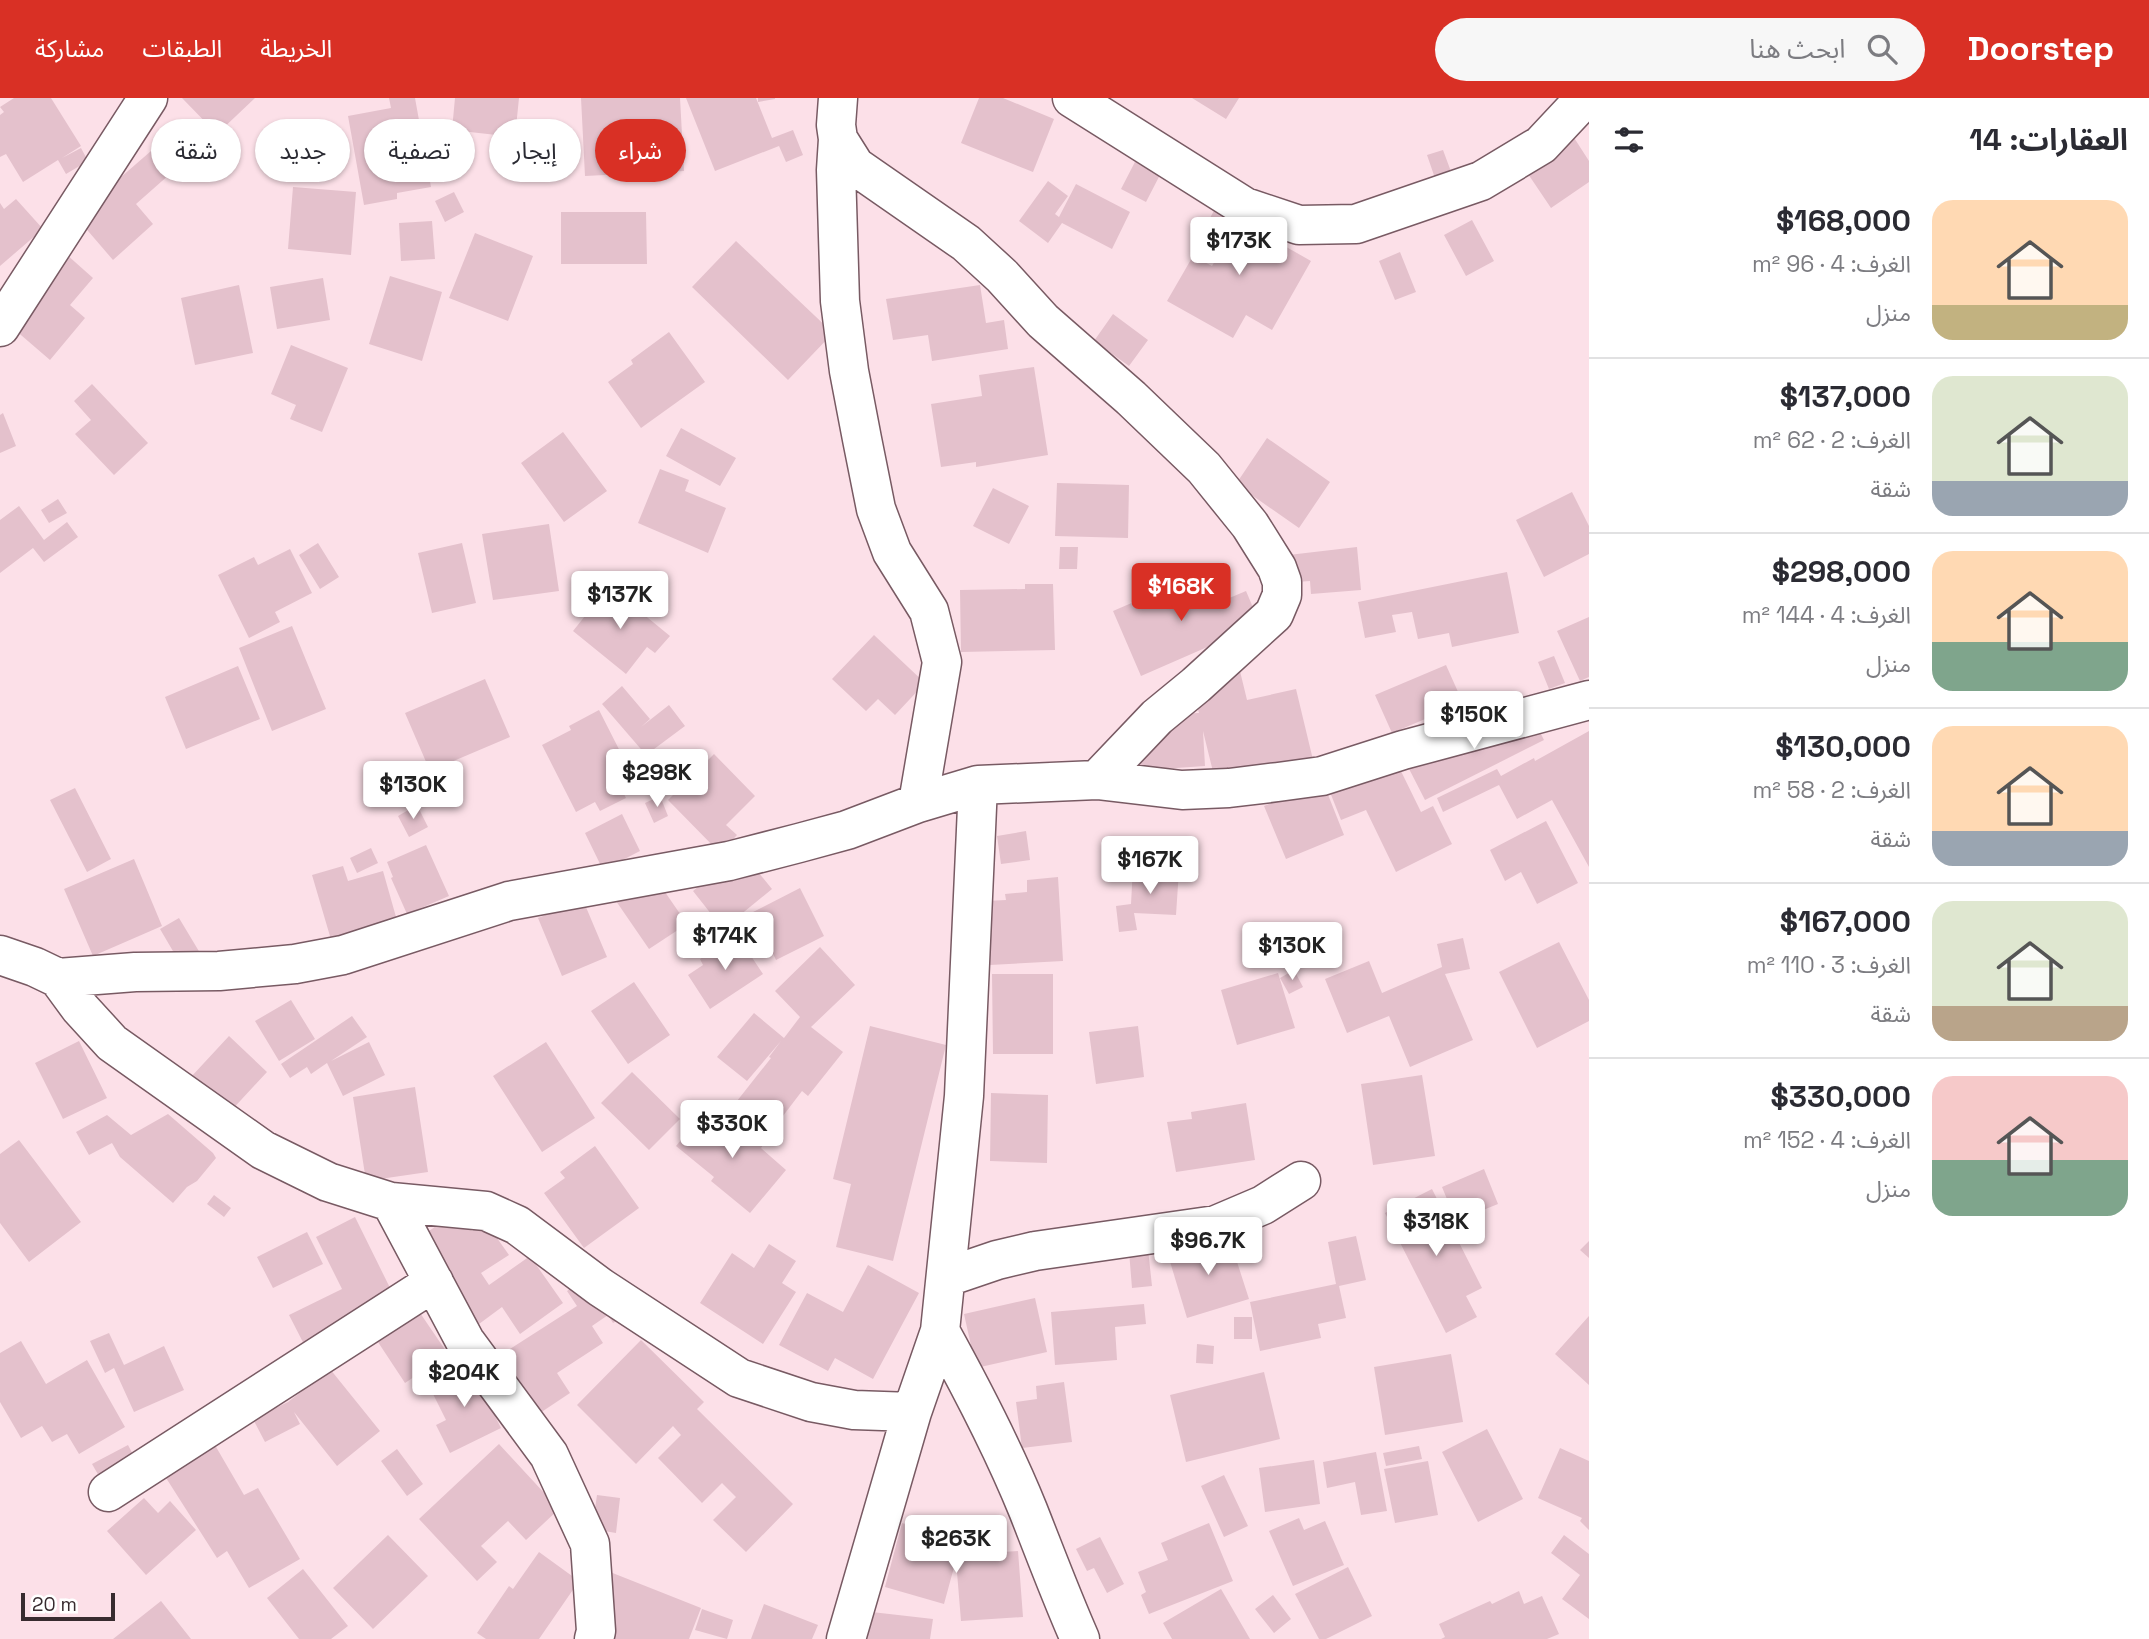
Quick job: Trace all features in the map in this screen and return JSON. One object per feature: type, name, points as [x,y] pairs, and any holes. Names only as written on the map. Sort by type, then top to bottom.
[{"type":"street","points":[[0,327],[148,98]]},
{"type":"street","points":[[838,98],[836,170],[840,301],[859,426],[876,509],[892,552],[929,611],[942,662],[918,803]]},
{"type":"street","points":[[1072,98],[1245,207],[1299,225],[1356,223],[1482,181],[1541,145],[1585,98]]},
{"type":"street","points":[[838,139],[855,166],[966,243],[1002,276],[1043,321],[1131,398],[1204,468],[1250,525],[1277,568],[1282,582],[1282,595],[1275,614],[1157,717],[1097,780]]},
{"type":"street","points":[[58,978],[135,972],[219,971],[295,964],[343,955],[509,901],[729,861],[847,830],[918,803],[978,785],[1097,780],[1182,790],[1229,788],[1322,776],[1404,750],[1589,700]]},
{"type":"street","points":[[846,1639],[912,1412],[940,1331],[964,1096],[978,785]]},
{"type":"street","points":[[0,955],[58,978],[112,1044],[263,1150],[328,1182],[391,1202],[486,1211],[517,1225],[600,1287],[739,1378],[811,1402],[854,1410],[912,1412]]},
{"type":"street","points":[[947,1277],[997,1260],[1035,1251],[1216,1225],[1263,1205],[1301,1181]]},
{"type":"street","points":[[391,1202],[466,1341],[549,1455],[590,1544],[596,1631],[594,1639]]},
{"type":"street","points":[[108,1492],[434,1282]]},
{"type":"street","points":[[940,1331],[985,1415],[1027,1508],[1059,1594],[1080,1639]]},
{"type":"building","points":[[14,98],[51,98],[81,146],[62,158],[81,148],[88,161],[66,174],[58,160],[23,182],[6,154],[0,157],[0,115],[4,112],[0,107]]},
{"type":"building","points":[[182,98],[255,98],[233,119],[202,119]]},
{"type":"building","points":[[389,98],[415,98],[419,119],[364,119],[364,182],[430,182],[431,187],[397,193],[397,199],[364,205],[348,116],[391,108]]},
{"type":"building","points":[[455,98],[519,98],[517,119],[489,119],[489,134],[475,133],[475,119],[453,119]]},
{"type":"building","points":[[581,98],[680,98],[681,119],[595,119],[595,175],[585,176]]},
{"type":"building","points":[[686,98],[756,98],[772,138],[793,130],[803,155],[786,162],[779,146],[715,171]]},
{"type":"building","points":[[758,98],[775,98],[775,99],[758,102]]},
{"type":"building","points":[[979,98],[1003,98],[1054,119],[1033,172],[961,143]]},
{"type":"building","points":[[1192,98],[1239,98],[1226,119]]},
{"type":"building","points":[[1571,133],[1589,161],[1589,182],[1551,208],[1522,165]]},
{"type":"building","points":[[1443,150],[1453,177],[1437,184],[1427,155]]},
{"type":"building","points":[[151,151],[151,182],[161,182],[136,204],[153,224],[113,260],[70,210],[113,184]]},
{"type":"building","points":[[1137,158],[1162,171],[1146,202],[1121,189]]},
{"type":"building","points":[[1048,181],[1068,196],[1055,214],[1059,217],[1076,184],[1130,212],[1112,249],[1062,223],[1048,243],[1019,221]]},
{"type":"building","points":[[293,187],[356,192],[351,255],[288,249]]},
{"type":"building","points":[[454,192],[464,212],[445,222],[435,201]]},
{"type":"building","points":[[16,199],[43,229],[0,266],[0,203],[4,209]]},
{"type":"building","points":[[1216,207],[1311,261],[1272,330],[1246,315],[1233,338],[1167,301],[1193,256],[1212,266],[1221,251],[1199,238]]},
{"type":"building","points":[[561,212],[646,212],[647,264],[561,264]]},
{"type":"building","points":[[1472,220],[1494,261],[1466,276],[1444,235]]},
{"type":"building","points":[[432,221],[435,259],[401,261],[399,223]]},
{"type":"building","points":[[475,233],[533,256],[508,321],[449,298]]},
{"type":"building","points":[[736,241],[833,333],[788,380],[692,287]]},
{"type":"building","points":[[1400,252],[1416,292],[1395,300],[1379,261]]},
{"type":"building","points":[[66,254],[93,278],[70,305],[85,318],[50,360],[7,323]]},
{"type":"building","points":[[390,276],[442,292],[422,361],[369,344]]},
{"type":"building","points":[[323,278],[330,320],[277,329],[270,287]]},
{"type":"building","points":[[239,285],[253,353],[195,365],[181,298]]},
{"type":"building","points":[[980,285],[986,323],[1004,320],[1008,349],[932,361],[928,335],[893,340],[886,299]]},
{"type":"building","points":[[1113,314],[1148,340],[1129,366],[1094,341]]},
{"type":"building","points":[[669,332],[705,382],[641,428],[608,382],[633,364],[631,360]]},
{"type":"building","points":[[291,345],[348,368],[322,432],[290,419],[296,405],[271,394]]},
{"type":"building","points":[[1034,367],[1048,455],[976,467],[976,462],[941,467],[931,404],[982,396],[979,375]]},
{"type":"building","points":[[92,384],[148,443],[114,475],[75,434],[91,420],[74,401]]},
{"type":"building","points":[[3,413],[16,446],[0,453],[0,415]]},
{"type":"building","points":[[681,428],[736,458],[720,486],[666,456]]},
{"type":"building","points":[[563,432],[607,491],[564,522],[521,463]]},
{"type":"building","points":[[1267,438],[1330,482],[1299,528],[1236,484]]},
{"type":"building","points":[[660,469],[689,480],[685,491],[726,508],[708,553],[638,523]]},
{"type":"building","points":[[1057,483],[1129,485],[1128,538],[1055,536]]},
{"type":"building","points":[[993,488],[1029,506],[1009,544],[973,526]]},
{"type":"building","points":[[1572,492],[1589,526],[1589,554],[1544,577],[1516,520]]},
{"type":"building","points":[[58,499],[67,513],[49,523],[41,510]]},
{"type":"building","points":[[19,506],[44,540],[67,522],[78,537],[44,562],[33,548],[0,573],[0,520]]},
{"type":"building","points":[[549,524],[559,591],[493,600],[482,534]]},
{"type":"building","points":[[318,543],[339,577],[320,589],[299,555]]},
{"type":"building","points":[[462,543],[476,603],[432,613],[418,553]]},
{"type":"building","points":[[1060,547],[1078,547],[1077,569],[1059,569]]},
{"type":"building","points":[[1357,547],[1361,590],[1311,594],[1310,581],[1283,583],[1280,556]]},
{"type":"building","points":[[290,549],[312,593],[275,612],[280,622],[249,638],[218,575],[254,557],[258,565]]},
{"type":"building","points":[[1507,572],[1519,633],[1452,647],[1449,633],[1418,639],[1412,612],[1392,615],[1396,632],[1365,638],[1358,602]]},
{"type":"building","points":[[1201,573],[1215,604],[1246,591],[1260,624],[1141,676],[1113,611]]},
{"type":"building","points":[[1025,584],[1053,584],[1055,650],[961,652],[960,590],[1025,589]]},
{"type":"building","points":[[609,586],[670,636],[655,653],[647,647],[626,674],[573,631]]},
{"type":"building","points":[[1589,617],[1589,677],[1580,681],[1557,631]]},
{"type":"building","points":[[292,626],[326,709],[272,731],[239,648]]},
{"type":"building","points":[[874,635],[925,683],[895,715],[878,699],[866,711],[832,679]]},
{"type":"building","points":[[1554,656],[1565,683],[1549,689],[1538,662]]},
{"type":"building","points":[[1446,665],[1463,703],[1392,733],[1375,695]]},
{"type":"building","points":[[238,666],[260,719],[186,749],[165,697]]},
{"type":"building","points":[[1239,667],[1247,700],[1296,689],[1314,764],[1217,788],[1203,731],[1205,766],[1133,771],[1154,715],[1199,713],[1194,694]]},
{"type":"building","points":[[485,679],[510,737],[430,771],[405,713]]},
{"type":"building","points":[[622,686],[650,719],[641,727],[669,705],[685,726],[646,755],[602,704]]},
{"type":"building","points":[[1525,702],[1544,740],[1425,800],[1405,761]]},
{"type":"building","points":[[599,710],[627,765],[613,772],[626,798],[600,811],[595,802],[576,812],[542,745],[571,730],[569,726]]},
{"type":"building","points":[[1589,731],[1589,867],[1552,800],[1517,819],[1499,785],[1443,812],[1437,798],[1497,769],[1501,776],[1534,758],[1535,761]]},
{"type":"building","points":[[714,754],[755,796],[726,825],[737,835],[720,853],[668,800]]},
{"type":"building","points":[[1397,763],[1421,812],[1433,806],[1452,844],[1396,872],[1366,810],[1341,820],[1326,782]]},
{"type":"building","points":[[1323,782],[1344,835],[1286,859],[1264,806]]},
{"type":"building","points":[[75,788],[111,859],[87,872],[50,800]]},
{"type":"building","points":[[660,796],[668,816],[654,823],[645,803]]},
{"type":"building","points":[[417,805],[428,827],[409,837],[398,816]]},
{"type":"building","points":[[622,814],[640,851],[603,870],[585,833]]},
{"type":"building","points":[[1546,821],[1578,883],[1537,904],[1521,872],[1505,881],[1490,850]]},
{"type":"building","points":[[1026,831],[1030,860],[1001,864],[997,836]]},
{"type":"building","points":[[426,845],[449,896],[407,914],[387,862]]},
{"type":"building","points":[[371,848],[378,863],[357,873],[350,858]]},
{"type":"building","points":[[741,851],[772,889],[723,929],[693,891]]},
{"type":"building","points":[[134,859],[162,926],[93,956],[64,889]]},
{"type":"building","points":[[343,866],[348,881],[383,871],[398,924],[332,943],[312,875]]},
{"type":"building","points":[[1133,867],[1179,870],[1176,915],[1134,913],[1137,930],[1119,932],[1116,906],[1131,904]]},
{"type":"building","points":[[654,876],[687,924],[649,949],[616,901]]},
{"type":"building","points":[[1058,877],[1063,961],[990,965],[986,901],[1006,900],[1005,894],[1027,892],[1027,880]]},
{"type":"building","points":[[800,888],[824,936],[776,960],[753,912]]},
{"type":"building","points":[[583,900],[607,957],[562,976],[538,918]]},
{"type":"building","points":[[179,918],[206,963],[187,975],[160,929]]},
{"type":"building","points":[[737,935],[763,974],[710,1009],[688,975],[703,965],[700,959]]},
{"type":"building","points":[[1463,938],[1470,969],[1445,974],[1473,1040],[1410,1067],[1389,1016],[1347,1033],[1325,979],[1369,961],[1382,993],[1442,967],[1437,944]]},
{"type":"building","points":[[1559,942],[1589,1000],[1589,1021],[1537,1048],[1499,972]]},
{"type":"building","points":[[820,947],[855,985],[811,1027],[843,1052],[808,1096],[802,1091],[773,1129],[737,1101],[781,1041],[747,1081],[717,1057],[754,1013],[784,1038],[800,1017],[775,991]]},
{"type":"building","points":[[1294,970],[1303,987],[1289,994],[1280,978]]},
{"type":"building","points":[[1278,973],[1295,1028],[1237,1045],[1221,990]]},
{"type":"building","points":[[992,974],[1053,974],[1053,1054],[993,1054]]},
{"type":"building","points":[[634,982],[670,1035],[628,1064],[591,1011]]},
{"type":"building","points":[[291,1000],[315,1039],[279,1061],[255,1021]]},
{"type":"building","points":[[352,1016],[367,1037],[331,1061],[369,1042],[385,1075],[343,1096],[327,1063],[311,1074],[307,1067],[290,1078],[281,1064]]},
{"type":"building","points":[[870,1026],[946,1045],[893,1261],[836,1247],[851,1184],[833,1179]]},
{"type":"building","points":[[1138,1026],[1144,1077],[1096,1084],[1089,1032]]},
{"type":"building","points":[[229,1036],[267,1072],[229,1113],[191,1077]]},
{"type":"building","points":[[79,1041],[107,1098],[63,1119],[35,1063]]},
{"type":"building","points":[[546,1042],[595,1118],[542,1152],[493,1076]]},
{"type":"building","points":[[632,1072],[680,1119],[649,1150],[601,1103]]},
{"type":"building","points":[[1422,1075],[1435,1156],[1373,1165],[1361,1084]]},
{"type":"building","points":[[415,1087],[428,1172],[366,1181],[353,1097]]},
{"type":"building","points":[[991,1093],[1048,1095],[1047,1163],[990,1161]]},
{"type":"building","points":[[1246,1103],[1255,1160],[1176,1172],[1167,1122],[1192,1119],[1191,1112]]},
{"type":"building","points":[[703,1113],[720,1129],[730,1117],[763,1145],[761,1148],[786,1170],[750,1213],[711,1181],[714,1177],[676,1146]]},
{"type":"building","points":[[168,1114],[216,1158],[197,1181],[187,1187],[173,1203],[120,1157],[112,1143],[89,1155],[76,1132],[107,1115],[131,1135]]},
{"type":"building","points":[[19,1140],[81,1222],[29,1262],[0,1223],[0,1154]]},
{"type":"building","points":[[595,1146],[639,1208],[584,1248],[544,1193],[565,1178],[560,1172]]},
{"type":"building","points":[[1484,1169],[1498,1204],[1456,1221],[1442,1187]]},
{"type":"building","points":[[1432,1189],[1482,1288],[1466,1296],[1477,1317],[1446,1333],[1385,1213]]},
{"type":"building","points":[[214,1195],[231,1208],[224,1217],[207,1204]]},
{"type":"building","points":[[457,1211],[472,1231],[485,1221],[509,1255],[481,1273],[489,1285],[530,1256],[563,1303],[520,1334],[502,1307],[479,1324],[418,1239]]},
{"type":"building","points":[[355,1217],[395,1298],[307,1350],[289,1315],[342,1289],[316,1237]]},
{"type":"building","points":[[307,1232],[323,1264],[273,1288],[257,1257]]},
{"type":"building","points":[[1356,1236],[1366,1280],[1339,1286],[1346,1318],[1318,1324],[1321,1338],[1260,1351],[1250,1302],[1336,1284],[1328,1242]]},
{"type":"building","points":[[1229,1237],[1249,1299],[1187,1318],[1168,1255]]},
{"type":"building","points":[[1589,1241],[1589,1258],[1580,1250]]},
{"type":"building","points":[[769,1244],[796,1261],[782,1283],[796,1292],[763,1344],[700,1303],[732,1253],[754,1268]]},
{"type":"building","points":[[1148,1249],[1152,1286],[1132,1288],[1129,1251]]},
{"type":"building","points":[[868,1265],[919,1293],[873,1379],[835,1358],[828,1371],[779,1345],[807,1293],[843,1312]]},
{"type":"building","points":[[597,1270],[627,1315],[613,1323],[608,1315],[592,1326],[603,1343],[557,1373],[570,1393],[537,1415],[499,1356],[577,1306],[567,1291]]},
{"type":"building","points":[[1035,1298],[1047,1352],[976,1368],[964,1314]]},
{"type":"building","points":[[1144,1304],[1146,1324],[1115,1327],[1117,1360],[1055,1365],[1051,1312]]},
{"type":"building","points":[[416,1307],[448,1354],[405,1383],[374,1336]]},
{"type":"building","points":[[1589,1316],[1589,1385],[1555,1354]]},
{"type":"building","points":[[1234,1317],[1252,1317],[1252,1339],[1234,1339]]},
{"type":"building","points":[[109,1333],[124,1365],[164,1346],[184,1390],[134,1412],[114,1368],[105,1373],[90,1341]]},
{"type":"building","points":[[641,1340],[704,1402],[697,1409],[793,1504],[746,1552],[713,1520],[736,1497],[722,1483],[702,1503],[658,1458],[681,1435],[673,1426],[636,1464],[577,1405]]},
{"type":"building","points":[[21,1341],[46,1384],[87,1360],[125,1427],[79,1454],[67,1434],[52,1442],[42,1426],[21,1438],[0,1402],[0,1353]]},
{"type":"building","points":[[1197,1344],[1214,1346],[1213,1364],[1196,1363]]},
{"type":"building","points":[[1451,1354],[1463,1422],[1385,1435],[1374,1367]]},
{"type":"building","points":[[477,1364],[488,1402],[501,1428],[450,1453],[436,1425],[446,1420],[430,1388]]},
{"type":"building","points":[[330,1369],[380,1431],[337,1466],[294,1412],[300,1424],[265,1442],[253,1419],[288,1402]]},
{"type":"building","points":[[1264,1372],[1280,1439],[1186,1462],[1170,1395]]},
{"type":"building","points":[[1064,1382],[1072,1442],[1022,1448],[1016,1402],[1037,1399],[1036,1386]]},
{"type":"building","points":[[1487,1429],[1523,1499],[1478,1522],[1442,1452]]},
{"type":"building","points":[[212,1440],[244,1495],[258,1488],[300,1559],[249,1588],[227,1551],[217,1558],[161,1470]]},
{"type":"building","points":[[499,1444],[559,1509],[526,1540],[508,1521],[481,1546],[497,1562],[477,1581],[419,1519]]},
{"type":"building","points":[[128,1445],[138,1464],[103,1483],[92,1464]]},
{"type":"building","points":[[1419,1446],[1422,1459],[1386,1466],[1383,1453]]},
{"type":"building","points":[[1560,1448],[1589,1461],[1589,1530],[1580,1521],[1582,1518],[1538,1498]]},
{"type":"building","points":[[397,1449],[423,1484],[407,1496],[381,1461]]},
{"type":"building","points":[[1376,1452],[1387,1511],[1361,1515],[1355,1482],[1327,1488],[1323,1462]]},
{"type":"building","points":[[1314,1460],[1320,1504],[1265,1512],[1259,1468]]},
{"type":"building","points":[[1428,1461],[1438,1515],[1395,1523],[1384,1469]]},
{"type":"building","points":[[1224,1475],[1248,1526],[1224,1537],[1201,1486]]},
{"type":"building","points":[[597,1495],[620,1498],[616,1533],[592,1529]]},
{"type":"building","points":[[144,1498],[158,1513],[170,1501],[196,1530],[146,1575],[107,1531]]},
{"type":"building","points":[[1299,1518],[1304,1530],[1325,1521],[1344,1565],[1293,1586],[1269,1531]]},
{"type":"building","points":[[1000,1519],[1002,1544],[975,1547],[972,1522]]},
{"type":"building","points":[[902,1523],[961,1540],[957,1555],[1018,1551],[1023,1617],[961,1621],[956,1560],[944,1604],[885,1587]]},
{"type":"building","points":[[1209,1523],[1233,1581],[1149,1614],[1141,1595],[1146,1592],[1138,1572],[1168,1560],[1161,1543]]},
{"type":"building","points":[[388,1535],[428,1576],[373,1629],[333,1588]]},
{"type":"building","points":[[1564,1535],[1589,1554],[1589,1619],[1562,1599],[1580,1575],[1551,1553]]},
{"type":"building","points":[[1100,1537],[1124,1584],[1107,1593],[1094,1568],[1087,1571],[1076,1549]]},
{"type":"building","points":[[539,1552],[579,1581],[539,1639],[486,1639],[477,1633],[509,1586],[513,1589]]},
{"type":"building","points":[[1348,1567],[1372,1616],[1326,1639],[1319,1639],[1295,1594]]},
{"type":"building","points":[[303,1569],[348,1626],[331,1639],[299,1639],[267,1598]]},
{"type":"building","points":[[605,1570],[701,1608],[689,1639],[591,1639]]},
{"type":"building","points":[[1221,1589],[1250,1639],[1172,1639],[1163,1623]]},
{"type":"building","points":[[1519,1591],[1524,1604],[1542,1596],[1559,1634],[1547,1639],[1441,1639],[1445,1637],[1439,1624]]},
{"type":"building","points":[[1273,1595],[1291,1619],[1274,1633],[1255,1609]]},
{"type":"building","points":[[161,1601],[191,1639],[113,1639]]},
{"type":"building","points":[[764,1604],[818,1625],[812,1639],[751,1639]]},
{"type":"building","points":[[702,1609],[733,1620],[727,1639],[695,1630]]},
{"type":"building","points":[[863,1611],[933,1619],[930,1639],[860,1639]]}]
